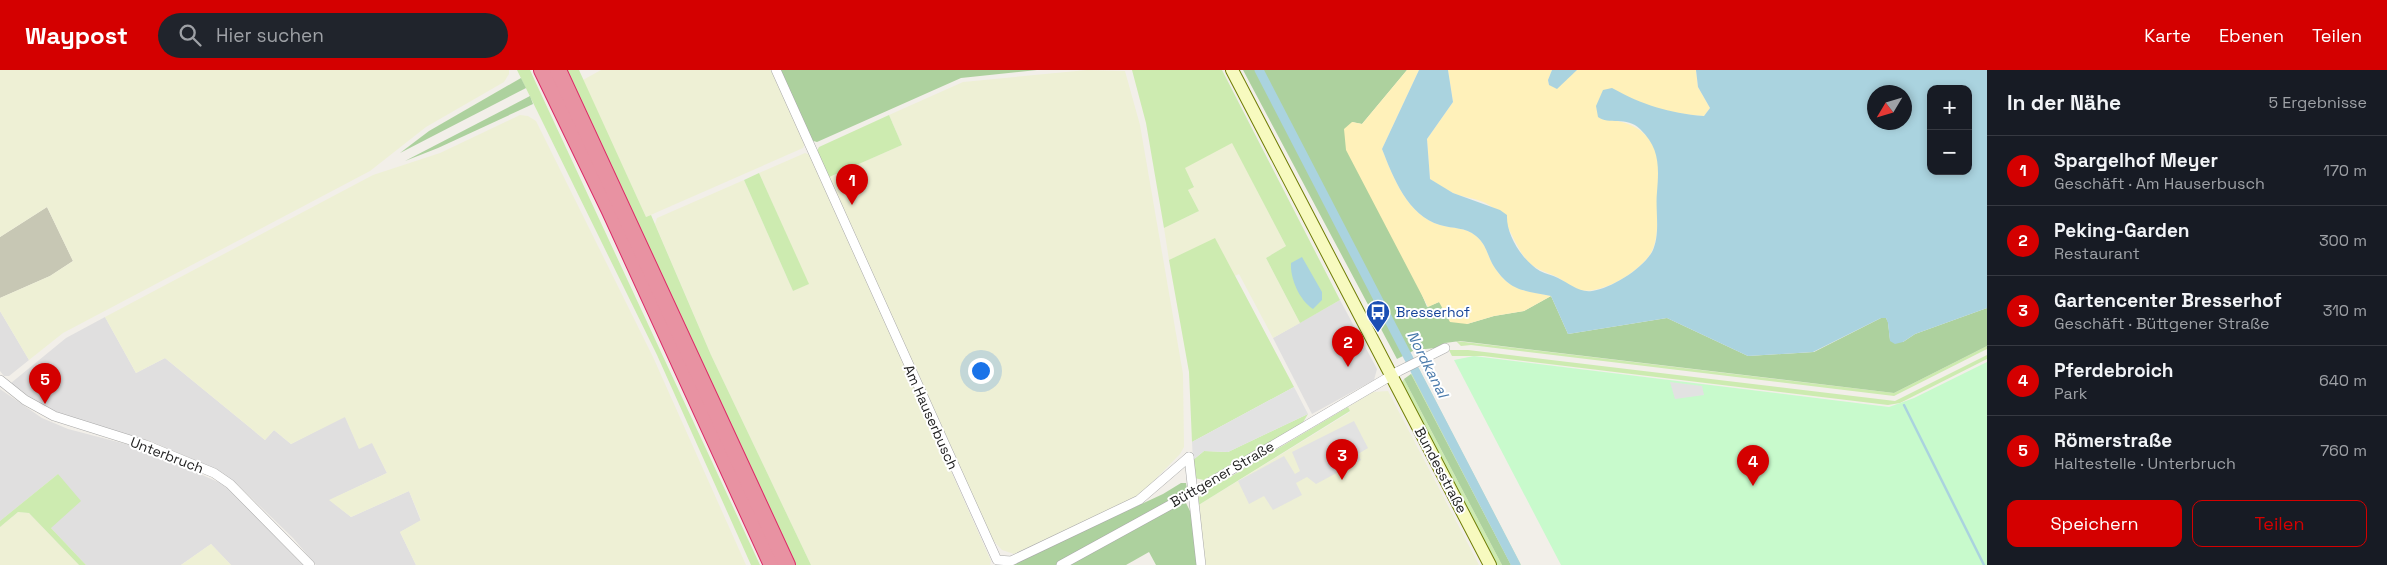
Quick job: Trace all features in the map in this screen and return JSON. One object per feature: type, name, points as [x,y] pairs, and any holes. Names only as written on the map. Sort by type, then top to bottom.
[{"type":"highway","points":[[542,70],[610,211],[772,565]]},
{"type":"highway","points":[[558,70],[787,565]]},
{"type":"main road","name":"Bundesstraße","points":[[1232,70],[1490,565]]},
{"type":"street","name":"Am Hauserbusch","points":[[776,70],[997,560],[1011,561],[1139,500],[1189,457],[1192,493]]},
{"type":"street","name":"Büttgener Straße","points":[[1061,565],[1192,493],[1392,375],[1445,348]]},
{"type":"street","name":"Unterbruch","points":[[0,380],[25,400],[54,416],[146,445],[214,473],[230,484],[310,565]]},
{"type":"street","points":[[1192,493],[1201,565]]},
{"type":"shaded area","points":[[0,70],[509,70],[509,74],[504,82],[426,127],[370,171],[63,333],[29,360],[0,311],[0,298],[50,276],[73,261],[47,207],[0,237]]},
{"type":"shaded area","points":[[601,70],[774,70],[806,142],[803,148],[646,217],[583,80]]},
{"type":"shaded area","points":[[1087,70],[1125,71],[1140,125],[1183,374],[1184,447],[1180,454],[1137,498],[1014,554],[1002,550],[987,534],[827,178],[902,145],[889,115],[963,82]]},
{"type":"shaded area","points":[[520,115],[528,116],[536,121],[653,357],[746,565],[416,565],[400,532],[421,520],[409,491],[351,517],[329,500],[387,473],[372,443],[359,449],[345,417],[291,444],[274,430],[265,440],[165,358],[136,373],[105,317],[373,175],[440,153]]},
{"type":"shaded area","points":[[1232,142],[1286,246],[1266,258],[1300,323],[1273,338],[1239,274],[1235,276],[1215,239],[1169,260],[1164,228],[1199,211],[1188,190],[1194,186],[1184,168]]},
{"type":"shaded area","points":[[805,153],[811,155],[991,561],[990,565],[811,565],[711,355],[655,224],[657,218],[744,180],[793,291],[808,284],[759,173]]},
{"type":"shaded area","points":[[47,207],[73,261],[50,276],[0,298],[0,237]]},
{"type":"shaded area","points":[[1340,300],[1377,369],[1374,380],[1312,414],[1273,338]]},
{"type":"shaded area","points":[[0,311],[29,360],[9,376],[4,376],[0,371]]},
{"type":"shaded area","points":[[105,317],[136,373],[165,358],[265,440],[274,430],[291,444],[345,416],[359,448],[372,442],[387,473],[330,500],[351,517],[409,491],[421,521],[400,532],[416,565],[316,565],[293,538],[237,484],[218,470],[150,441],[67,417],[36,402],[11,383],[66,338]]},
{"type":"shaded area","points":[[1670,382],[1702,386],[1704,395],[1675,399]]},
{"type":"shaded area","points":[[1294,387],[1308,414],[1228,452],[1204,451],[1193,460],[1192,442]]},
{"type":"shaded area","points":[[0,389],[42,418],[68,429],[141,448],[225,485],[303,565],[231,565],[211,544],[181,565],[86,565],[51,528],[58,474],[0,521]]},
{"type":"shaded area","points":[[1388,391],[1479,565],[1204,565],[1197,506],[1350,412],[1348,407],[1373,392]]},
{"type":"shaded area","points":[[1354,421],[1368,448],[1358,454],[1361,460],[1316,484],[1307,477],[1296,483],[1302,495],[1273,510],[1264,496],[1249,504],[1238,481],[1284,456],[1295,474],[1300,471],[1292,452]]},
{"type":"shaded area","points":[[18,512],[29,513],[79,565],[0,565],[0,527]]},
{"type":"shaded area","points":[[211,544],[231,565],[181,565]]},
{"type":"green space","points":[[517,70],[530,70],[760,565],[751,565],[657,355]]},
{"type":"green space","points":[[567,70],[579,70],[646,217],[651,215],[711,355],[811,565],[796,565]]},
{"type":"green space","points":[[779,70],[1037,70],[961,78],[817,142],[810,140]]},
{"type":"green space","points":[[1132,70],[1222,70],[1340,300],[1300,323],[1266,258],[1286,246],[1232,143],[1185,168],[1194,187],[1188,190],[1199,211],[1164,228],[1146,123]]},
{"type":"green space","points":[[1243,70],[1407,70],[1362,124],[1352,122],[1427,307],[1439,302],[1467,324],[1494,316],[1524,311],[1551,296],[1568,334],[1667,318],[1748,356],[1814,352],[1881,318],[1886,318],[1888,322],[1890,340],[1903,342],[1915,334],[1987,308],[1987,346],[1894,393],[1460,341],[1445,343],[1436,348],[1415,350],[1397,359]]},
{"type":"green space","points":[[521,78],[526,88],[400,153],[429,131]]},
{"type":"green space","points":[[530,96],[533,104],[438,148],[405,161]]},
{"type":"green space","points":[[889,115],[902,145],[827,178],[816,153],[819,147]]},
{"type":"green space","points":[[759,173],[809,284],[793,291],[744,180]]},
{"type":"green space","points":[[1215,238],[1294,387],[1192,442],[1189,372],[1169,260]]},
{"type":"green space","points":[[1456,341],[1894,393],[1987,346],[1987,349],[1894,396],[1471,345],[1461,346]]},
{"type":"green space","points":[[1449,350],[1468,350],[1895,401],[1987,355],[1987,359],[1900,403],[1888,405],[1483,356],[1452,356]]},
{"type":"green space","points":[[1474,356],[1889,407],[1914,398],[1987,362],[1987,565],[1561,565],[1454,360]]},
{"type":"green space","points":[[1419,369],[1521,565],[1511,565],[1411,374]]},
{"type":"green space","points":[[1411,374],[1511,565],[1502,565],[1404,379]]},
{"type":"green space","points":[[1404,379],[1502,565],[1495,565],[1401,384]]},
{"type":"green space","points":[[1348,407],[1350,411],[1197,506],[1196,500],[1203,493]]},
{"type":"green space","points":[[1308,414],[1302,424],[1204,480],[1194,478],[1193,460],[1204,451],[1228,452]]},
{"type":"green space","points":[[58,474],[81,501],[51,528],[86,565],[79,565],[29,513],[18,512],[0,527],[0,521]]},
{"type":"green space","points":[[1181,483],[1186,483],[1185,501],[1191,513],[1198,565],[1156,565],[1149,552],[1126,565],[1010,565],[1163,494]]},
{"type":"sand","points":[[1407,70],[1419,70],[1382,149],[1403,194],[1419,213],[1429,220],[1440,225],[1472,233],[1476,236],[1484,246],[1499,274],[1511,285],[1551,296],[1524,311],[1494,316],[1467,324],[1450,322],[1439,302],[1428,307],[1346,150],[1344,129],[1352,122],[1362,124]]},
{"type":"sand","points":[[1448,70],[1552,70],[1548,80],[1549,85],[1577,70],[1696,70],[1698,87],[1710,108],[1704,116],[1666,111],[1648,106],[1631,98],[1601,119],[1626,123],[1636,128],[1652,142],[1656,152],[1660,178],[1656,235],[1654,247],[1645,261],[1627,276],[1605,287],[1593,290],[1573,288],[1559,278],[1536,268],[1528,262],[1501,216],[1489,205],[1453,193],[1430,179],[1427,139],[1453,102]]},
{"type":"water","points":[[1419,70],[1448,70],[1453,102],[1427,139],[1430,179],[1453,193],[1500,210],[1507,215],[1509,231],[1516,246],[1533,266],[1578,289],[1592,291],[1617,282],[1641,265],[1652,252],[1657,230],[1658,166],[1655,151],[1647,136],[1635,125],[1598,117],[1596,106],[1603,90],[1612,88],[1656,107],[1679,113],[1704,116],[1710,108],[1698,87],[1696,70],[1987,70],[1987,308],[1915,334],[1903,342],[1895,344],[1890,341],[1886,318],[1881,318],[1813,352],[1748,356],[1667,318],[1568,334],[1551,296],[1525,291],[1511,285],[1499,274],[1484,246],[1476,236],[1463,230],[1440,225],[1419,213],[1403,194],[1382,149]]},
{"type":"water","points":[[1552,70],[1577,70],[1557,89],[1549,85],[1548,80]]},
{"type":"water","points":[[1302,257],[1322,292],[1322,300],[1313,309],[1296,288],[1292,275],[1291,263]]},
{"type":"waterway","name":"Nordkanal","points":[[1259,70],[1516,565]]},
{"type":"waterway","points":[[1904,405],[1984,565]]},
{"type":"place","name":"Spargelhof Meyer","points":[[852,205]]},
{"type":"place","name":"Bresserhof","points":[[1378,333]]},
{"type":"place","name":"Peking-Garden","points":[[1348,367]]},
{"type":"place","name":"Römerstraße","points":[[45,404]]},
{"type":"place","name":"Gartencenter Bresserhof","points":[[1342,480]]},
{"type":"place","name":"Pferdebroich","points":[[1753,486]]}]
